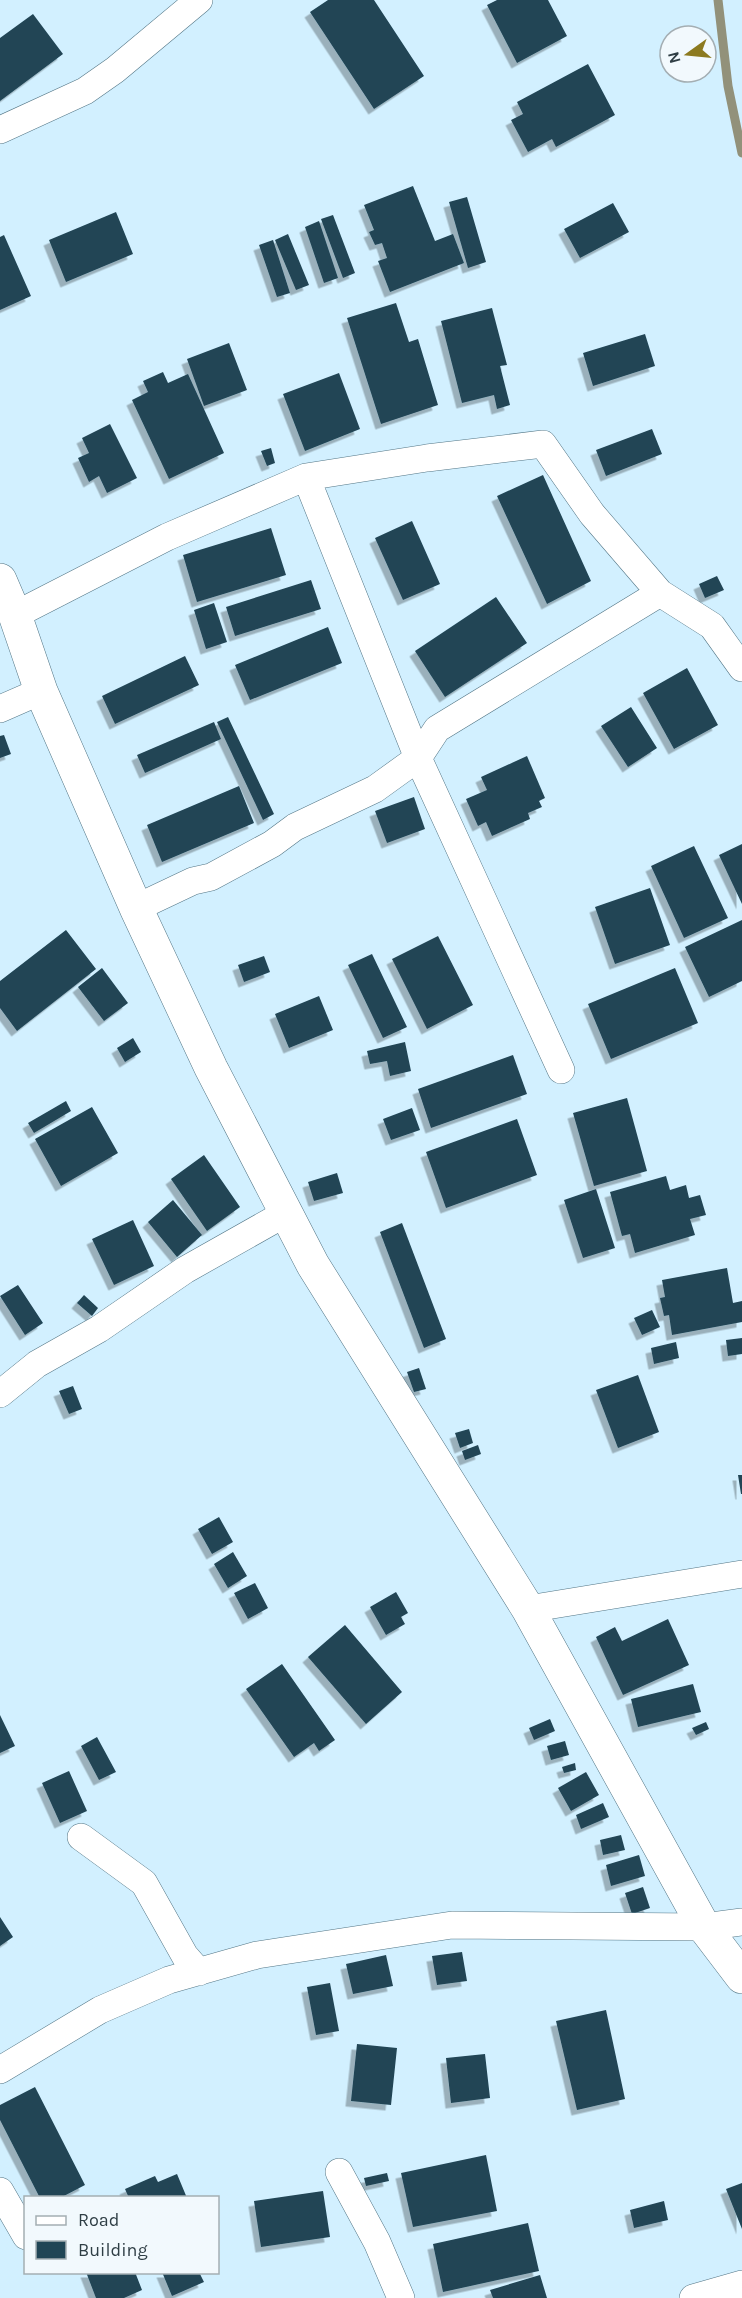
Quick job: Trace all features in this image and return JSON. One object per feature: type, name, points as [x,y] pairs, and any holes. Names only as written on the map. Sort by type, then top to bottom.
[{"type":"street","points":[[0,130],[85,91],[115,70],[199,0]]},
{"type":"street","points":[[15,615],[167,537],[306,477],[427,458],[543,444],[592,513],[660,593],[712,626],[742,668]]},
{"type":"street","points":[[306,477],[418,758],[561,1070]]},
{"type":"street","points":[[0,580],[15,615],[40,691],[136,908],[211,1068],[313,1265],[528,1609],[704,1927],[742,1977]]},
{"type":"street","points":[[136,908],[193,881],[211,877],[272,844],[295,827],[375,789],[418,758],[437,729],[660,593]]},
{"type":"street","points":[[0,709],[40,691]]},
{"type":"street","points":[[0,1394],[37,1364],[99,1329],[185,1270],[286,1213]]},
{"type":"street","points":[[528,1609],[742,1574]]},
{"type":"street","points":[[81,1837],[144,1883],[184,1956],[199,1972]]},
{"type":"street","points":[[0,2070],[100,2010],[169,1980],[257,1955],[452,1926],[704,1927],[742,1922]]},
{"type":"street","points":[[339,2172],[378,2242],[401,2298]]},
{"type":"street","points":[[0,2190],[24,2232]]},
{"type":"street","points":[[693,2298],[742,2284]]},
{"type":"building","points":[[328,0],[374,0],[424,76],[374,109],[310,12]]},
{"type":"building","points":[[497,0],[548,0],[567,36],[517,63],[487,5]]},
{"type":"building","points":[[33,14],[63,54],[0,101],[0,38]]},
{"type":"building","points":[[588,64],[615,115],[556,147],[552,139],[528,152],[511,120],[523,114],[517,102]]},
{"type":"building","points":[[413,186],[435,241],[453,234],[464,263],[390,292],[378,261],[387,258],[382,243],[375,245],[369,232],[374,230],[364,205]]},
{"type":"building","points":[[467,197],[486,262],[468,268],[449,202]]},
{"type":"building","points":[[613,203],[629,232],[580,258],[564,229]]},
{"type":"building","points":[[116,212],[133,254],[66,282],[49,240]]},
{"type":"building","points":[[333,215],[355,273],[343,278],[321,219]]},
{"type":"building","points":[[319,221],[338,278],[324,283],[305,227]]},
{"type":"building","points":[[288,234],[309,285],[296,290],[275,240]]},
{"type":"building","points":[[4,235],[31,296],[0,310],[0,237]]},
{"type":"building","points":[[273,240],[290,293],[277,297],[259,245]]},
{"type":"building","points":[[396,303],[409,342],[418,339],[438,405],[381,424],[347,318]]},
{"type":"building","points":[[492,308],[507,365],[500,366],[510,405],[497,409],[494,395],[462,403],[441,321]]},
{"type":"building","points":[[645,334],[655,366],[593,386],[583,353]]},
{"type":"building","points":[[229,343],[247,390],[204,406],[187,359]]},
{"type":"building","points":[[163,372],[168,383],[188,374],[224,453],[169,479],[132,400],[148,392],[143,381]]},
{"type":"building","points":[[339,373],[360,429],[305,451],[283,394]]},
{"type":"building","points":[[110,424],[137,478],[107,493],[99,476],[89,482],[78,458],[89,453],[82,438]]},
{"type":"building","points":[[652,429],[662,454],[606,476],[596,450]]},
{"type":"building","points":[[271,448],[275,463],[267,466],[261,451]]},
{"type":"building","points":[[543,475],[591,581],[547,604],[497,496]]},
{"type":"building","points":[[412,521],[440,584],[403,600],[375,538]]},
{"type":"building","points":[[271,528],[286,575],[197,602],[183,555]]},
{"type":"building","points":[[717,576],[724,590],[705,598],[699,584]]},
{"type":"building","points":[[311,580],[321,609],[235,636],[226,607]]},
{"type":"building","points":[[496,597],[527,643],[445,697],[415,651]]},
{"type":"building","points":[[214,603],[227,642],[206,649],[194,610]]},
{"type":"building","points":[[328,627],[342,663],[250,700],[235,665]]},
{"type":"building","points":[[185,656],[199,685],[115,724],[102,696]]},
{"type":"building","points":[[687,668],[718,725],[674,749],[643,693]]},
{"type":"building","points":[[631,707],[657,748],[628,767],[601,726]]},
{"type":"building","points":[[228,717],[274,814],[263,820],[217,722]]},
{"type":"building","points":[[214,722],[221,739],[145,773],[137,755]]},
{"type":"building","points":[[4,735],[11,754],[0,758],[0,736]]},
{"type":"building","points":[[527,756],[545,798],[539,801],[542,807],[528,813],[530,819],[492,836],[486,822],[478,826],[466,799],[487,790],[481,777]]},
{"type":"building","points":[[239,786],[254,823],[162,862],[147,825]]},
{"type":"building","points":[[414,797],[425,829],[387,843],[375,811]]},
{"type":"building","points":[[742,844],[742,904],[719,855]]},
{"type":"building","points":[[694,846],[728,918],[684,938],[651,866]]},
{"type":"building","points":[[650,888],[670,945],[615,964],[595,907]]},
{"type":"building","points":[[742,920],[742,981],[709,997],[685,947]]},
{"type":"building","points":[[66,930],[96,969],[17,1031],[0,1008],[0,981]]},
{"type":"building","points":[[438,936],[473,1005],[427,1029],[392,959]]},
{"type":"building","points":[[372,954],[407,1027],[383,1038],[348,965]]},
{"type":"building","points":[[264,956],[270,972],[244,982],[238,965]]},
{"type":"building","points":[[102,968],[128,1003],[104,1021],[78,987]]},
{"type":"building","points":[[675,968],[698,1023],[611,1059],[588,1004]]},
{"type":"building","points":[[319,996],[333,1030],[289,1048],[275,1014]]},
{"type":"building","points":[[133,1038],[141,1052],[125,1062],[117,1048]]},
{"type":"building","points":[[405,1042],[411,1071],[390,1076],[387,1061],[370,1064],[367,1051]]},
{"type":"building","points":[[513,1055],[527,1094],[431,1128],[418,1089]]},
{"type":"building","points":[[627,1098],[647,1171],[594,1186],[573,1113]]},
{"type":"building","points":[[66,1101],[71,1111],[34,1133],[28,1123]]},
{"type":"building","points":[[92,1107],[118,1153],[61,1186],[35,1139]]},
{"type":"building","points":[[412,1108],[420,1130],[391,1140],[383,1119]]},
{"type":"building","points":[[517,1119],[537,1175],[446,1208],[426,1152]]},
{"type":"building","points":[[204,1155],[240,1207],[207,1231],[171,1179]]},
{"type":"building","points":[[337,1173],[343,1193],[314,1201],[308,1182]]},
{"type":"building","points":[[666,1176],[670,1190],[686,1185],[689,1198],[700,1195],[706,1215],[690,1219],[695,1235],[635,1253],[630,1234],[622,1236],[610,1192]]},
{"type":"building","points":[[596,1189],[615,1248],[583,1258],[564,1200]]},
{"type":"building","points":[[173,1200],[202,1235],[177,1257],[148,1222]]},
{"type":"building","points":[[133,1220],[154,1266],[114,1285],[92,1239]]},
{"type":"building","points":[[402,1223],[446,1339],[424,1348],[380,1232]]},
{"type":"building","points":[[727,1268],[733,1303],[742,1301],[742,1322],[672,1335],[669,1315],[664,1316],[660,1298],[665,1297],[662,1280]]},
{"type":"building","points":[[18,1285],[43,1323],[25,1335],[0,1296]]},
{"type":"building","points":[[84,1295],[98,1308],[92,1316],[77,1303]]},
{"type":"building","points":[[652,1310],[660,1327],[642,1335],[634,1318]]},
{"type":"building","points":[[742,1338],[742,1354],[728,1356],[726,1340]]},
{"type":"building","points":[[676,1342],[679,1358],[654,1364],[651,1348]]},
{"type":"building","points":[[419,1368],[426,1389],[414,1392],[407,1372]]},
{"type":"building","points":[[638,1375],[659,1432],[618,1448],[596,1390]]},
{"type":"building","points":[[73,1386],[82,1409],[69,1414],[59,1391]]},
{"type":"building","points":[[469,1429],[473,1443],[460,1448],[455,1433]]},
{"type":"building","points":[[478,1445],[481,1454],[465,1460],[462,1451]]},
{"type":"building","points":[[738,1475],[742,1475],[742,1494],[741,1494]]},
{"type":"building","points":[[219,1517],[233,1542],[212,1554],[198,1529]]},
{"type":"building","points":[[233,1552],[247,1576],[228,1588],[214,1564]]},
{"type":"building","points":[[255,1583],[268,1608],[248,1619],[234,1593]]},
{"type":"building","points":[[396,1592],[408,1613],[401,1617],[405,1624],[386,1635],[370,1607]]},
{"type":"building","points":[[668,1619],[689,1665],[623,1695],[596,1637],[615,1627],[622,1641]]},
{"type":"building","points":[[345,1625],[402,1692],[366,1724],[308,1657]]},
{"type":"building","points":[[282,1664],[335,1740],[319,1751],[314,1743],[294,1757],[246,1689]]},
{"type":"building","points":[[693,1684],[701,1712],[638,1727],[631,1699]]},
{"type":"building","points":[[0,1715],[15,1746],[0,1753]]},
{"type":"building","points":[[550,1719],[555,1731],[534,1740],[529,1728]]},
{"type":"building","points":[[706,1722],[709,1729],[696,1735],[692,1728]]},
{"type":"building","points":[[97,1737],[116,1772],[99,1780],[81,1746]]},
{"type":"building","points":[[565,1741],[569,1755],[551,1760],[547,1746]]},
{"type":"building","points":[[575,1763],[576,1770],[564,1773],[562,1767]]},
{"type":"building","points":[[69,1771],[87,1811],[60,1823],[42,1783]]},
{"type":"building","points":[[586,1772],[599,1795],[571,1811],[558,1788]]},
{"type":"building","points":[[603,1803],[609,1817],[581,1829],[576,1815]]},
{"type":"building","points":[[621,1835],[625,1850],[603,1855],[600,1840]]},
{"type":"building","points":[[639,1855],[645,1876],[611,1886],[606,1865]]},
{"type":"building","points":[[643,1887],[650,1908],[632,1914],[625,1893]]},
{"type":"building","points":[[0,1917],[13,1937],[0,1946]]},
{"type":"building","points":[[462,1952],[467,1981],[437,1985],[432,1956]]},
{"type":"building","points":[[386,1955],[393,1986],[353,1994],[346,1964]]},
{"type":"building","points":[[330,1983],[339,2031],[316,2035],[307,1987]]},
{"type":"building","points":[[606,2010],[625,2099],[577,2110],[556,2021]]},
{"type":"building","points":[[357,2044],[397,2048],[391,2105],[351,2101]]},
{"type":"building","points":[[485,2054],[490,2098],[451,2103],[446,2058]]},
{"type":"building","points":[[35,2087],[85,2185],[64,2196],[39,2196],[0,2120],[0,2105]]},
{"type":"building","points":[[486,2155],[497,2211],[413,2227],[401,2173]]},
{"type":"building","points":[[387,2173],[389,2181],[366,2186],[364,2178]]},
{"type":"building","points":[[177,2174],[186,2196],[128,2196],[125,2189],[155,2176],[158,2182]]},
{"type":"building","points":[[742,2183],[742,2229],[726,2189]]},
{"type":"building","points":[[323,2191],[330,2237],[261,2247],[254,2201]]},
{"type":"building","points":[[664,2201],[668,2220],[634,2228],[630,2210]]},
{"type":"building","points":[[528,2223],[539,2271],[443,2292],[433,2244]]},
{"type":"building","points":[[87,2274],[136,2274],[142,2290],[124,2298],[96,2298]]},
{"type":"building","points":[[163,2274],[200,2274],[204,2282],[172,2296]]},
{"type":"building","points":[[540,2275],[547,2298],[493,2298],[490,2290]]},
{"type":"waterway","points":[[718,0],[728,86],[742,153]]}]
